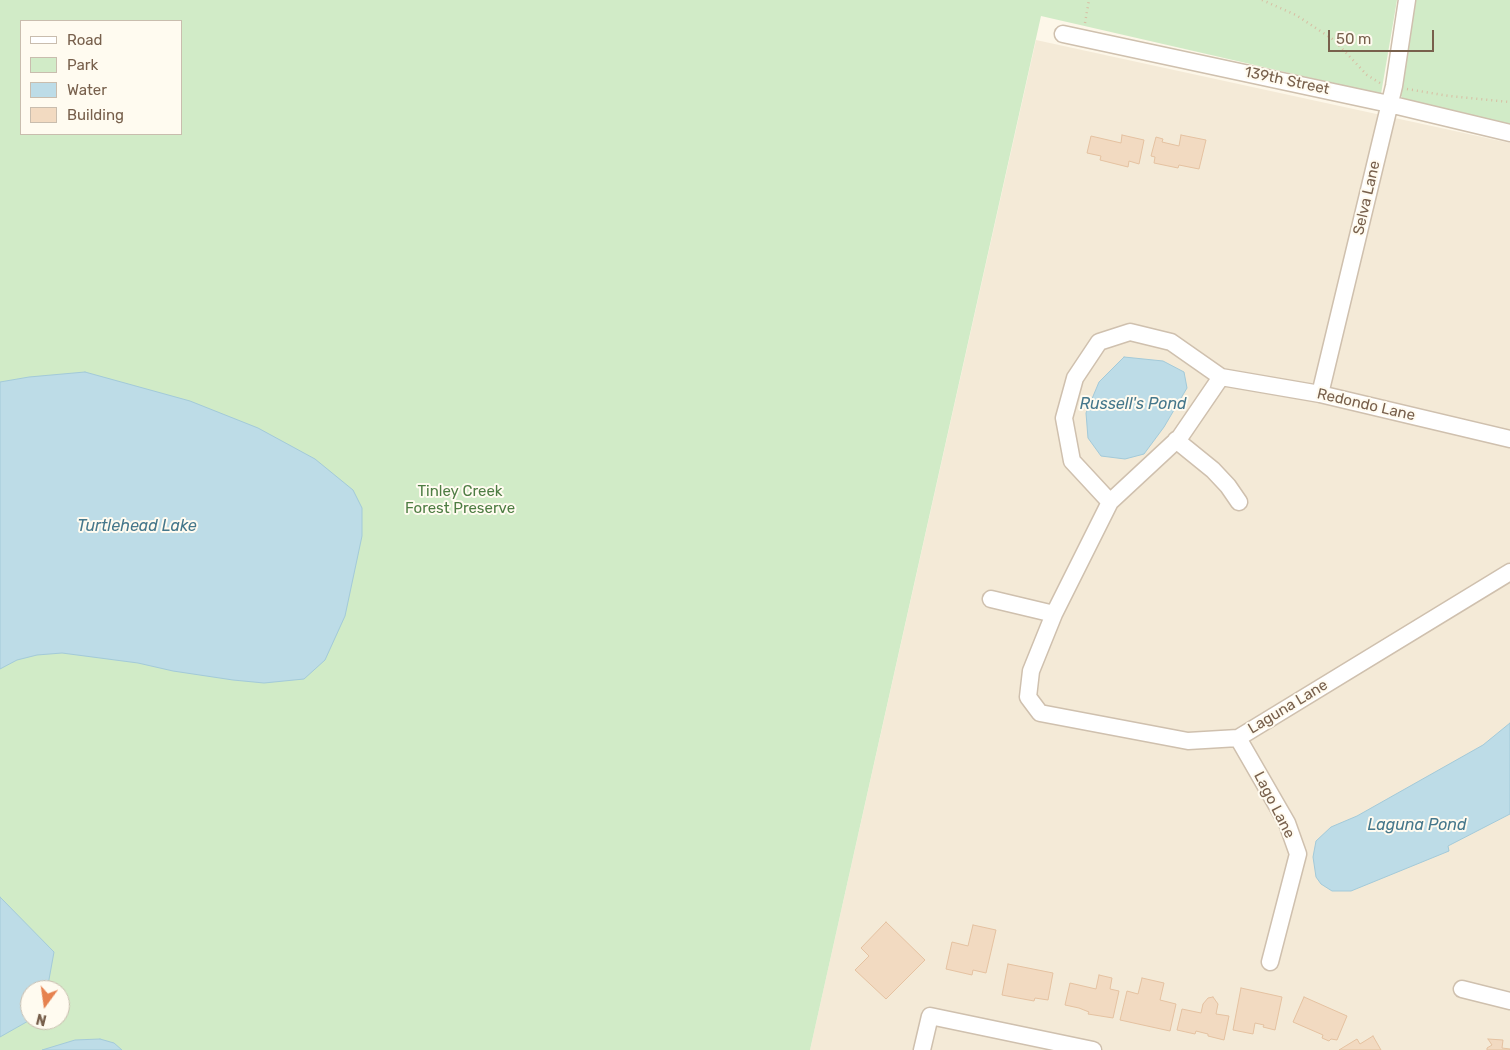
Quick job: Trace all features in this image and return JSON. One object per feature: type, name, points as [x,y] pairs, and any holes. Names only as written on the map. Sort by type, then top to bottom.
[{"type":"street","name":"Selva Lane","points":[[1320,394],[1394,86],[1407,0]]},
{"type":"street","name":"139th Street","points":[[1063,34],[1389,104],[1510,133]]},
{"type":"street","name":"Redondo Lane","points":[[1110,502],[1072,460],[1064,418],[1075,378],[1099,342],[1130,332],[1171,342],[1221,377],[1320,394],[1510,439]]},
{"type":"street","points":[[991,599],[1054,614],[1110,502],[1176,440],[1221,377]]},
{"type":"street","points":[[1176,440],[1213,470],[1228,486],[1239,502]]},
{"type":"street","name":"Laguna Lane","points":[[1054,614],[1031,671],[1028,697],[1040,713],[1188,741],[1238,738],[1510,572]]},
{"type":"street","name":"Lago Lane","points":[[1238,738],[1287,823],[1298,854],[1270,962]]},
{"type":"street","points":[[1462,989],[1510,1001]]},
{"type":"street","points":[[922,1050],[930,1016],[1093,1050]]},
{"type":"path","points":[[1082,37],[1089,0]]},
{"type":"shaded area","points":[[1036,40],[1510,143],[1510,1050],[810,1050]]},
{"type":"green space","name":"Tinley Creek Forest Preserve","points":[[0,0],[1397,0],[1381,94],[1041,16],[810,1050],[0,1050]]},
{"type":"green space","points":[[1416,0],[1510,0],[1510,126],[1407,103],[1401,96],[1400,88]]},
{"type":"water","name":"Russell's Pond","points":[[1124,357],[1163,361],[1184,372],[1187,388],[1164,427],[1144,454],[1125,459],[1101,456],[1088,438],[1086,413],[1099,382]]},
{"type":"water","name":"Turtlehead Lake","points":[[85,372],[190,401],[258,428],[315,459],[353,490],[362,508],[362,536],[345,616],[325,660],[304,679],[264,683],[233,680],[173,671],[138,663],[62,653],[37,655],[17,660],[0,669],[0,382],[29,377]]},
{"type":"water","name":"Laguna Pond","points":[[1510,723],[1510,814],[1448,846],[1449,851],[1351,891],[1332,891],[1321,884],[1316,877],[1313,857],[1316,841],[1331,827],[1357,816],[1483,745]]},
{"type":"water","points":[[0,897],[54,952],[49,980],[20,980],[20,1026],[0,1037]]},
{"type":"water","points":[[100,1039],[114,1043],[122,1050],[42,1050],[75,1040]]},
{"type":"building","points":[[1122,135],[1144,140],[1139,164],[1129,161],[1128,167],[1100,160],[1101,156],[1087,153],[1091,136],[1121,143]]},
{"type":"building","points":[[1181,135],[1206,140],[1199,169],[1179,165],[1178,168],[1154,163],[1155,157],[1151,156],[1156,137],[1163,139],[1162,142],[1179,146]]},
{"type":"building","points":[[886,922],[925,960],[886,999],[855,970],[869,956],[861,948]]},
{"type":"building","points":[[973,925],[996,930],[986,973],[973,970],[972,975],[946,969],[952,942],[968,946]]},
{"type":"building","points":[[1008,964],[1053,973],[1048,1000],[1035,998],[1034,1001],[1002,995]]},
{"type":"building","points":[[1099,975],[1112,978],[1110,989],[1119,991],[1113,1018],[1088,1014],[1089,1012],[1079,1008],[1065,1005],[1070,983],[1096,989]]},
{"type":"building","points":[[1142,978],[1164,983],[1160,1000],[1176,1004],[1170,1031],[1120,1020],[1127,991],[1138,994]]},
{"type":"building","points":[[1241,988],[1282,997],[1275,1030],[1255,1023],[1253,1034],[1233,1030]]},
{"type":"building","points":[[1213,997],[1218,1004],[1216,1014],[1229,1016],[1224,1040],[1196,1031],[1195,1034],[1177,1030],[1182,1009],[1201,1013],[1203,1004],[1208,998]]},
{"type":"building","points":[[1304,997],[1347,1016],[1337,1040],[1331,1039],[1329,1041],[1322,1038],[1323,1035],[1293,1022]]},
{"type":"building","points":[[1373,1036],[1381,1050],[1339,1050],[1357,1039],[1360,1044]]},
{"type":"building","points":[[1488,1039],[1503,1040],[1502,1048],[1510,1050],[1487,1050],[1492,1045]]}]
